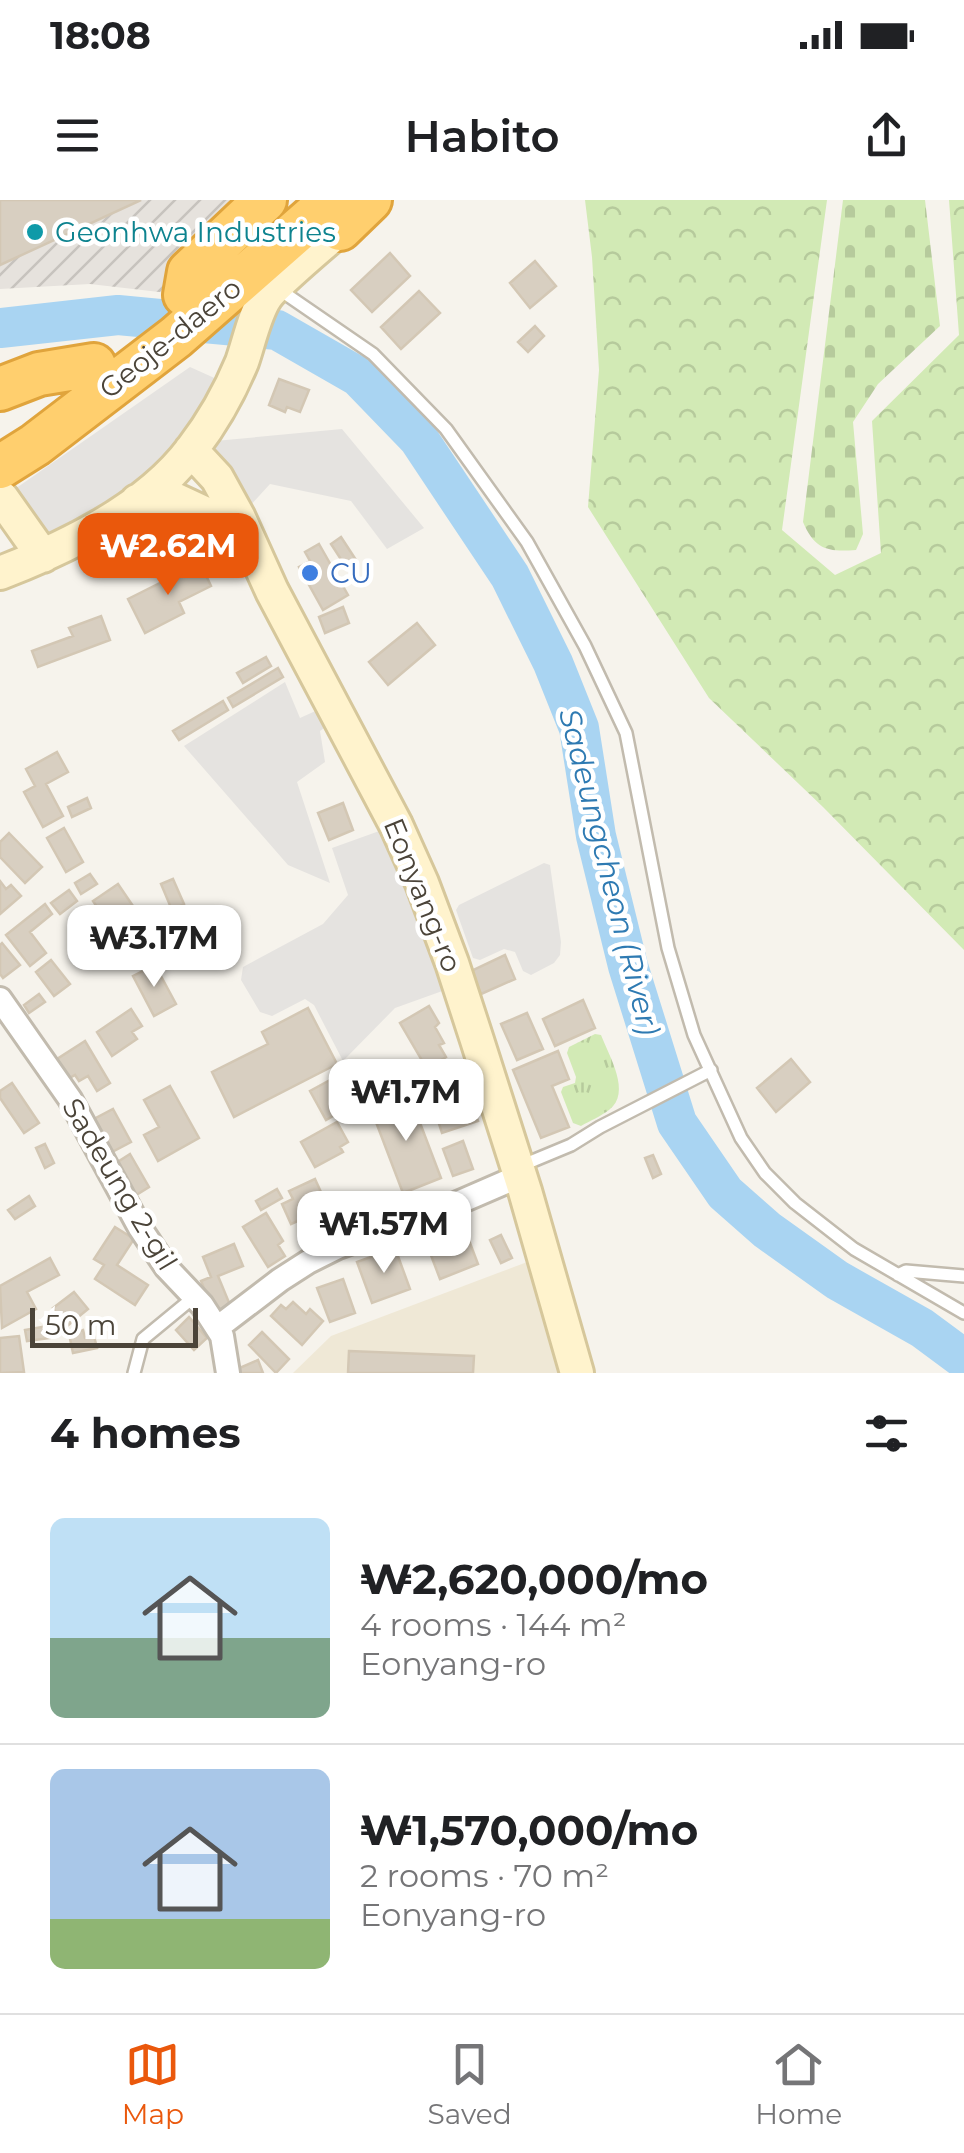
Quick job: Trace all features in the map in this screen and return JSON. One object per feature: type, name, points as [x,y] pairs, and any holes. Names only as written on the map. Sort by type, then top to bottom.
[{"type":"highway","points":[[185,295],[189,272],[265,200]]},
{"type":"highway","name":"Geoje-daero","points":[[0,433],[185,295],[291,200]]},
{"type":"highway","name":"Geoje-daero","points":[[1,482],[35,445],[176,337],[256,292],[347,210]]},
{"type":"highway","points":[[0,388],[107,356]]},
{"type":"street","points":[[0,573],[43,556],[99,526],[161,482],[191,450],[240,366],[256,292]]},
{"type":"street","points":[[214,414],[217,478]]},
{"type":"street","name":"Eonyang-ro","points":[[191,450],[217,478],[422,883],[456,974],[578,1373]]},
{"type":"street","points":[[1,482],[43,556]]},
{"type":"street","points":[[137,501],[172,498],[215,518],[252,548]]},
{"type":"street","name":"Sadeung 2-gil","points":[[0,999],[70,1099],[148,1241],[166,1267],[202,1305],[222,1336],[228,1373]]},
{"type":"street","points":[[217,1328],[308,1262],[338,1247],[439,1211],[519,1172]]},
{"type":"lane","points":[[256,292],[374,354],[446,429],[527,542],[585,646],[626,733],[668,948],[694,1035],[741,1138],[765,1173],[794,1204],[854,1249],[964,1313]]},
{"type":"lane","points":[[519,1172],[711,1070]]},
{"type":"lane","points":[[898,1275],[906,1270],[964,1276]]},
{"type":"lane","points":[[134,1373],[144,1339],[194,1297]]},
{"type":"shaded area","points":[[0,200],[265,200],[185,295],[90,284],[0,289]]},
{"type":"shaded area","points":[[190,367],[230,385],[191,450],[53,552],[2,498]]},
{"type":"shaded area","points":[[342,429],[424,528],[387,549],[351,501],[270,484],[239,518],[217,478],[215,441]]},
{"type":"shaded area","points":[[285,682],[300,718],[333,703],[340,716],[320,731],[325,762],[297,782],[330,883],[288,865],[184,746]]},
{"type":"shaded area","points":[[396,825],[459,985],[395,1008],[343,1061],[314,1005],[305,999],[272,1016],[260,1012],[241,980],[243,967],[323,924],[348,895],[332,848]]},
{"type":"shaded area","points":[[544,863],[550,865],[560,955],[554,963],[531,975],[523,971],[515,952],[504,949],[480,960],[473,958],[456,910],[459,905]]},
{"type":"shaded area","points":[[543,1256],[577,1373],[293,1373],[331,1336]]},
{"type":"green space","points":[[585,200],[827,200],[782,530],[835,575],[881,553],[872,421],[959,335],[949,200],[964,200],[964,950],[709,698],[588,507],[599,370]]},
{"type":"green space","points":[[843,200],[925,200],[940,326],[878,384],[853,422],[863,534],[856,550],[846,551],[818,544],[803,522]]},
{"type":"green space","points":[[595,1034],[601,1035],[613,1063],[619,1094],[609,1110],[581,1126],[573,1123],[561,1092],[563,1087],[575,1083],[569,1047]]},
{"type":"building","name":"Geonhwa Industries","points":[[0,200],[141,200],[0,265]]},
{"type":"building","points":[[390,253],[410,276],[372,312],[351,290]]},
{"type":"building","points":[[535,261],[556,286],[530,308],[510,283]]},
{"type":"building","points":[[419,291],[440,313],[401,349],[381,327]]},
{"type":"building","points":[[535,326],[544,336],[528,352],[518,342]]},
{"type":"building","points":[[279,379],[309,390],[300,412],[287,407],[285,412],[269,405]]},
{"type":"building","points":[[341,537],[356,560],[346,567],[331,544]]},
{"type":"building","points":[[319,544],[348,595],[323,610],[299,567],[310,561],[305,552]]},
{"type":"building","points":[[200,563],[211,586],[179,602],[184,613],[145,633],[128,599]]},
{"type":"building","points":[[343,607],[349,623],[325,633],[319,617]]},
{"type":"building","points":[[101,616],[110,640],[38,667],[32,651],[73,636],[69,628]]},
{"type":"building","points":[[417,623],[435,645],[388,685],[369,662]]},
{"type":"building","points":[[266,657],[271,666],[243,683],[237,673]]},
{"type":"building","points":[[278,668],[283,677],[233,707],[228,698]]},
{"type":"building","points":[[223,701],[228,710],[179,740],[173,731]]},
{"type":"building","points":[[57,752],[68,772],[46,784],[63,816],[43,827],[24,792],[35,786],[26,769]]},
{"type":"building","points":[[87,798],[91,808],[72,817],[68,807]]},
{"type":"building","points":[[343,803],[353,830],[329,840],[318,813]]},
{"type":"building","points":[[64,828],[83,862],[66,872],[47,838]]},
{"type":"building","points":[[9,833],[42,867],[25,883],[0,857],[0,842]]},
{"type":"building","points":[[90,874],[97,884],[81,894],[75,883]]},
{"type":"building","points":[[173,879],[184,904],[172,910],[161,884]]},
{"type":"building","points":[[0,881],[6,889],[11,885],[21,896],[0,914]]},
{"type":"building","points":[[118,884],[137,912],[112,929],[93,901]]},
{"type":"building","points":[[69,890],[77,901],[60,914],[51,903]]},
{"type":"building","points":[[45,904],[52,914],[30,932],[46,953],[30,966],[6,935]]},
{"type":"building","points":[[127,929],[134,940],[121,948],[114,938]]},
{"type":"building","points":[[2,943],[20,965],[3,978],[0,974]]},
{"type":"building","points":[[505,955],[515,979],[481,994],[471,971]]},
{"type":"building","points":[[51,960],[70,984],[54,996],[36,972]]},
{"type":"building","points":[[155,965],[176,1004],[154,1016],[133,976]]},
{"type":"building","points":[[39,994],[45,1002],[29,1013],[24,1005]]},
{"type":"building","points":[[583,1000],[595,1028],[555,1046],[543,1019]]},
{"type":"building","points":[[429,1006],[439,1023],[435,1027],[446,1057],[427,1069],[400,1023]]},
{"type":"building","points":[[308,1008],[337,1064],[234,1117],[212,1072],[268,1044],[262,1032]]},
{"type":"building","points":[[131,1009],[142,1026],[132,1032],[137,1039],[112,1056],[97,1032]]},
{"type":"building","points":[[527,1013],[543,1049],[517,1060],[501,1024]]},
{"type":"building","points":[[85,1041],[110,1083],[97,1091],[88,1076],[79,1081],[75,1075],[66,1080],[54,1061]]},
{"type":"building","points":[[558,1051],[569,1079],[552,1086],[569,1127],[541,1138],[513,1070]]},
{"type":"building","points":[[791,1059],[810,1082],[776,1112],[757,1088]]},
{"type":"building","points":[[459,1066],[465,1084],[447,1091],[451,1103],[469,1096],[478,1121],[442,1133],[424,1078]]},
{"type":"building","points":[[343,1073],[354,1094],[348,1098],[352,1105],[326,1120],[310,1091]]},
{"type":"building","points":[[12,1083],[39,1123],[24,1133],[0,1098],[0,1091]]},
{"type":"building","points":[[170,1086],[199,1138],[158,1161],[144,1135],[159,1127],[144,1100]]},
{"type":"building","points":[[409,1094],[441,1178],[403,1193],[371,1109]]},
{"type":"building","points":[[113,1109],[131,1142],[110,1153],[92,1120]]},
{"type":"building","points":[[337,1122],[348,1142],[340,1147],[343,1152],[315,1167],[301,1142]]},
{"type":"building","points":[[463,1141],[473,1169],[453,1176],[443,1149]]},
{"type":"building","points":[[45,1144],[54,1163],[45,1168],[36,1148]]},
{"type":"building","points":[[130,1154],[149,1187],[133,1197],[113,1165]]},
{"type":"building","points":[[653,1155],[661,1174],[653,1178],[645,1158]]},
{"type":"building","points":[[315,1179],[336,1225],[310,1237],[302,1219],[291,1224],[282,1204],[293,1199],[289,1191]]},
{"type":"building","points":[[277,1189],[282,1198],[261,1210],[256,1201]]},
{"type":"building","points":[[29,1196],[35,1206],[15,1219],[8,1210]]},
{"type":"building","points":[[266,1213],[283,1241],[278,1245],[285,1256],[268,1267],[243,1227]]},
{"type":"building","points":[[462,1222],[478,1264],[440,1279],[424,1237]]},
{"type":"building","points":[[115,1227],[134,1239],[117,1265],[148,1285],[135,1305],[95,1279],[104,1265],[94,1259]]},
{"type":"building","points":[[501,1235],[512,1258],[501,1263],[490,1240]]},
{"type":"building","points":[[234,1244],[243,1266],[218,1276],[230,1305],[214,1312],[201,1281],[211,1277],[203,1257]]},
{"type":"building","points":[[395,1248],[410,1289],[372,1303],[357,1262]]},
{"type":"building","points":[[50,1258],[59,1275],[27,1292],[36,1309],[2,1328],[0,1286]]},
{"type":"building","points":[[343,1279],[355,1313],[330,1322],[317,1288]]},
{"type":"building","points":[[74,1292],[88,1309],[66,1327],[53,1308]]},
{"type":"building","points":[[293,1302],[306,1314],[310,1309],[323,1321],[302,1345],[271,1316],[281,1305],[286,1309]]},
{"type":"building","points":[[189,1317],[207,1338],[194,1350],[176,1330]]},
{"type":"building","points":[[48,1326],[50,1338],[27,1341],[25,1330]]},
{"type":"building","points":[[83,1330],[85,1338],[94,1336],[97,1348],[73,1353],[69,1334]]},
{"type":"building","points":[[262,1332],[289,1359],[276,1373],[249,1345]]},
{"type":"building","points":[[19,1336],[24,1372],[0,1373],[0,1338]]},
{"type":"building","points":[[349,1351],[474,1356],[473,1373],[348,1373]]},
{"type":"building","points":[[258,1360],[263,1373],[236,1373],[235,1370]]},
{"type":"waterway","name":"Sadeungcheon (River)","points":[[0,328],[118,315],[277,330],[359,377],[418,438],[510,576],[553,663],[579,728],[596,836],[628,966],[677,1123],[725,1193],[767,1230],[837,1280],[922,1328],[964,1359]]},
{"type":"place","name":"Geonhwa Industries","points":[[35,232]]},
{"type":"place","name":"CU","points":[[310,573]]}]
